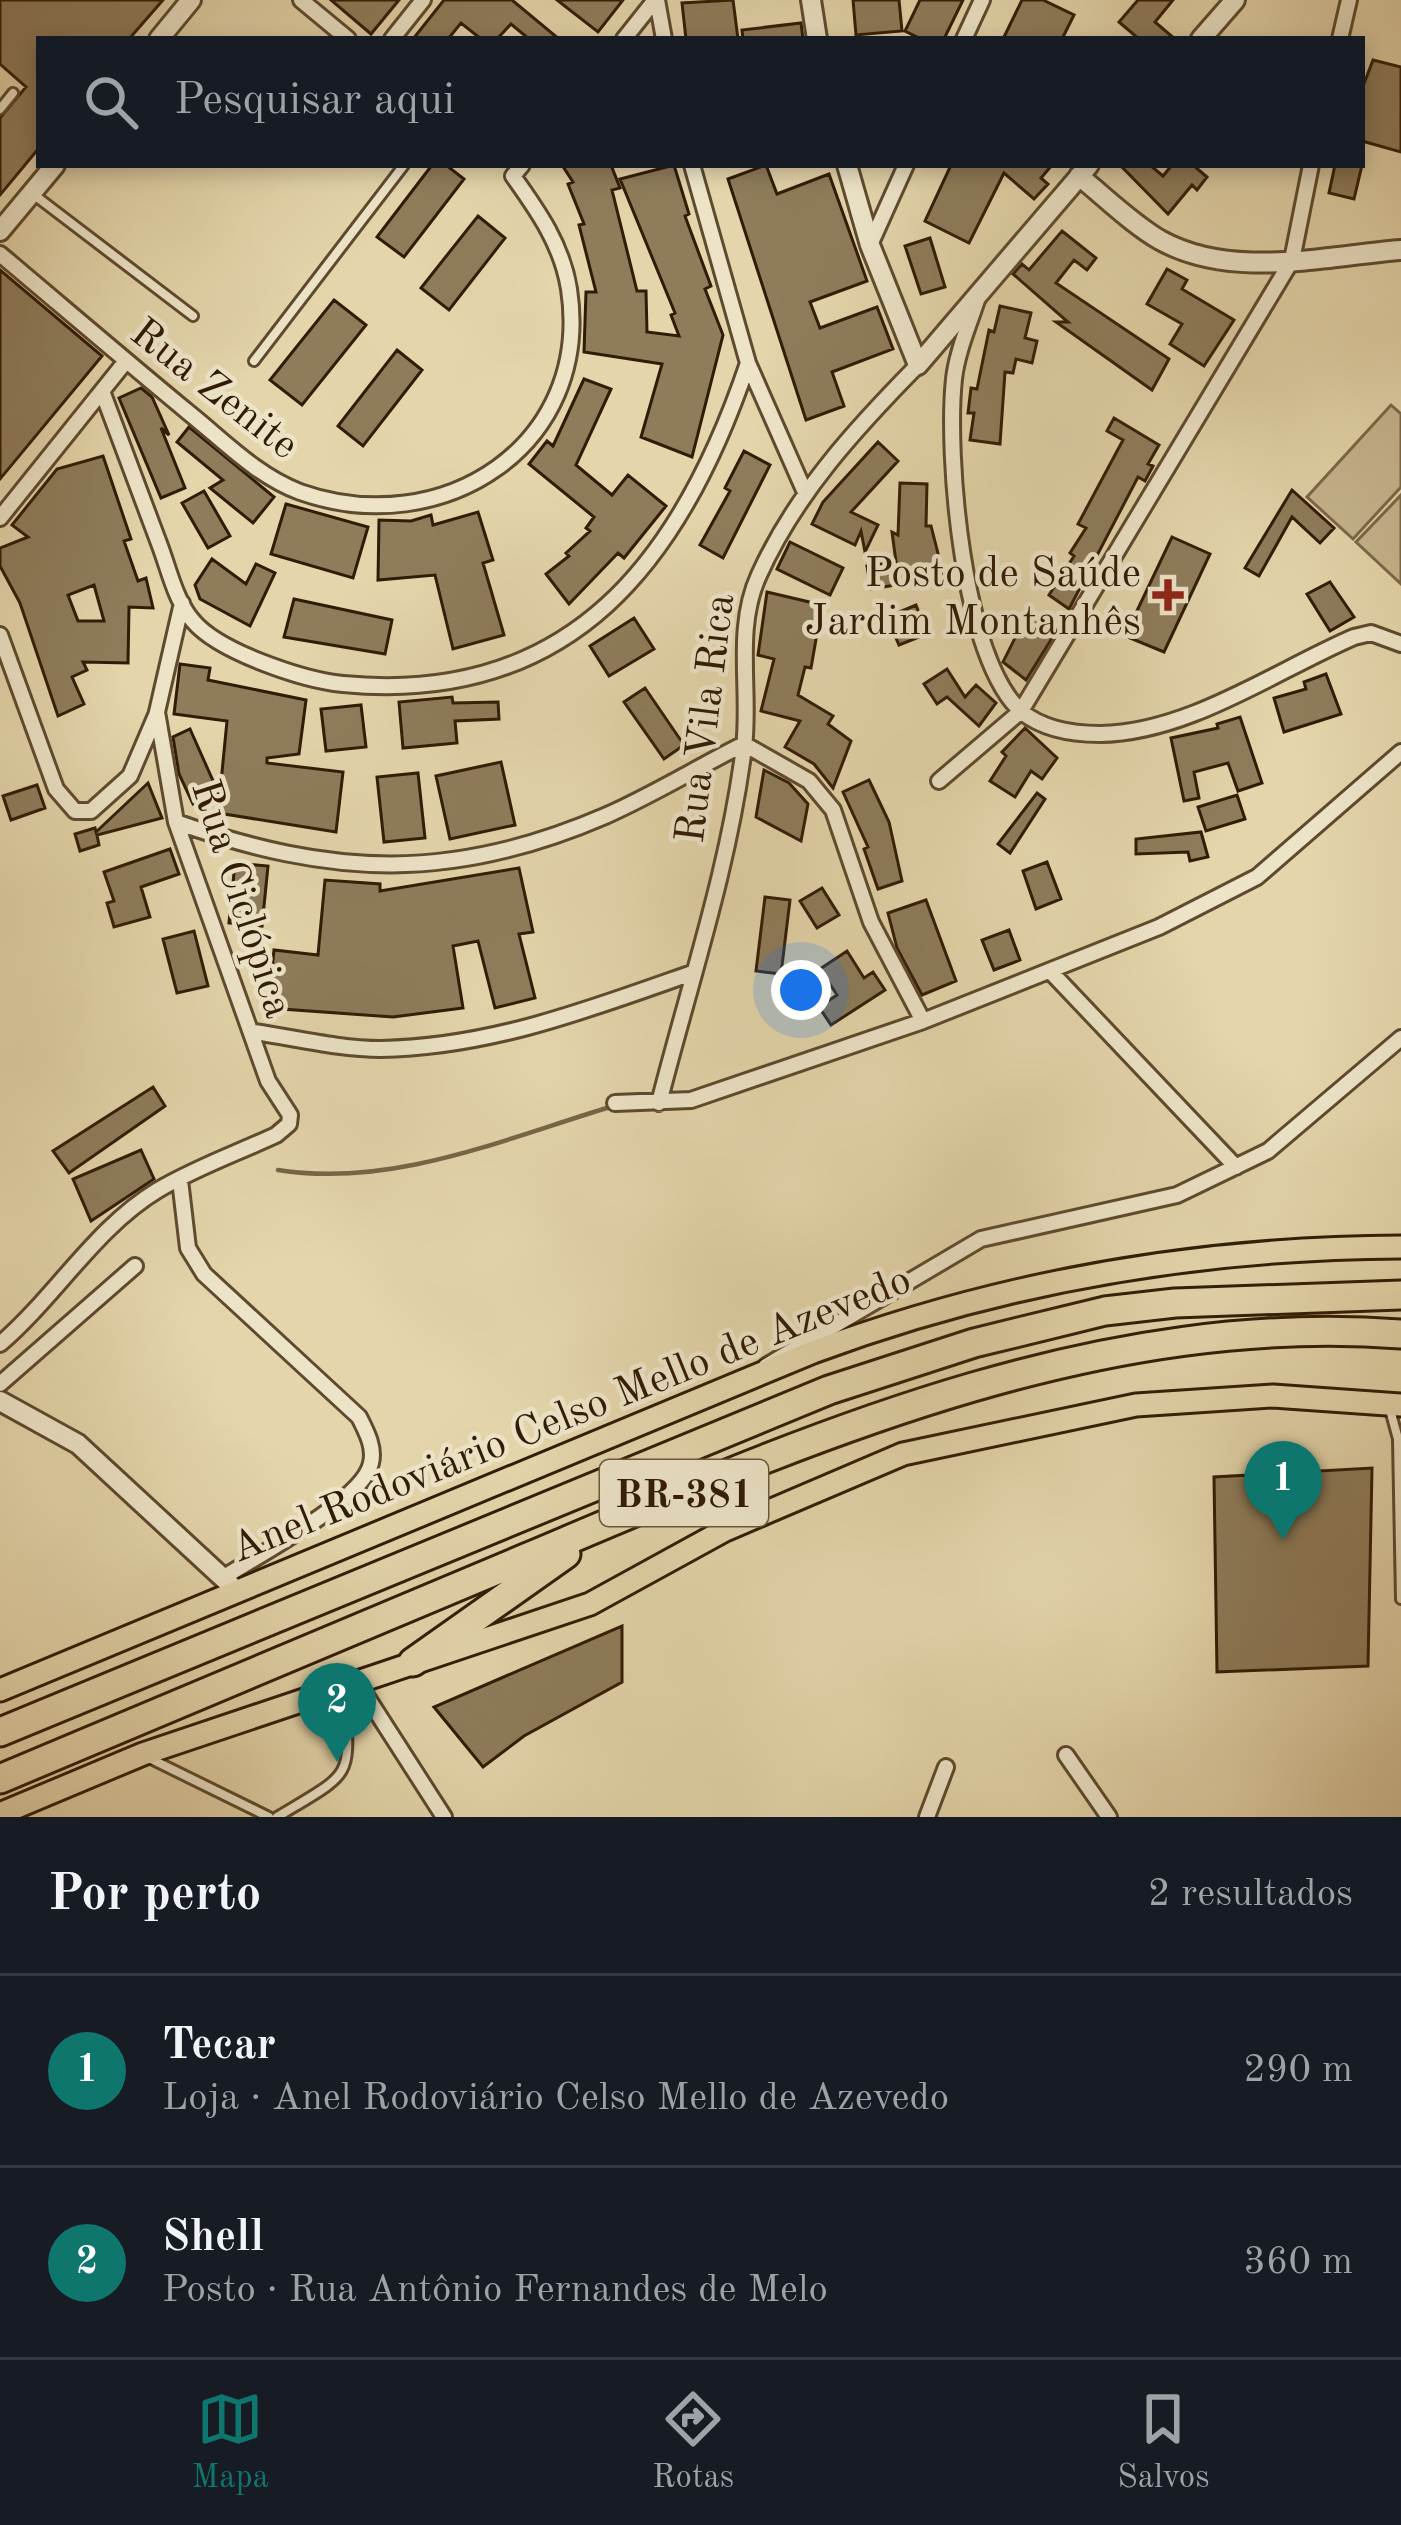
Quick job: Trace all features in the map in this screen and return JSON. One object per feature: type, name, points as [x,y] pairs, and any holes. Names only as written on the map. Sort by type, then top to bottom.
[{"type":"highway","name":"Anel Rodoviário Celso Mello de Azevedo","points":[[0,1732],[829,1390],[974,1343],[1129,1308],[1245,1298],[1401,1295]]},
{"type":"highway","name":"BR-381","points":[[0,1779],[608,1523],[988,1379],[1127,1349],[1401,1334]]},
{"type":"highway","points":[[412,1662],[608,1523]]},
{"type":"main road","name":"Anel Rodoviário Celso Mello de Azevedo","points":[[0,1690],[230,1584],[946,1306],[1084,1273],[1192,1257],[1401,1247]]},
{"type":"main road","points":[[0,1814],[142,1754],[590,1604],[725,1530],[903,1454],[1136,1405],[1273,1396],[1395,1405]]},
{"type":"street","points":[[161,36],[191,0]]},
{"type":"street","points":[[301,0],[344,36]]},
{"type":"street","points":[[394,36],[423,0]]},
{"type":"street","points":[[626,36],[656,0]]},
{"type":"street","points":[[656,0],[663,36]]},
{"type":"street","points":[[811,0],[817,36]]},
{"type":"street","points":[[965,36],[982,0]]},
{"type":"street","points":[[1204,36],[1235,0]]},
{"type":"street","points":[[1341,36],[1349,0]]},
{"type":"street","points":[[0,231],[53,168]]},
{"type":"street","name":"Rua Zenite","points":[[0,254],[265,475],[348,504],[393,508],[454,494],[502,461],[555,403],[571,351],[569,286],[559,249],[512,168]]},
{"type":"street","points":[[693,168],[748,363],[804,490]]},
{"type":"street","points":[[848,168],[870,245],[918,365]]},
{"type":"street","points":[[870,245],[905,168]]},
{"type":"street","points":[[939,781],[1021,711],[1292,260],[1310,168]]},
{"type":"street","points":[[1084,170],[1161,240],[1206,257],[1292,260],[1401,250]]},
{"type":"street","name":"Rua Vila Rica","points":[[659,1103],[710,921],[745,744],[743,654],[756,580],[804,490],[1084,170]]},
{"type":"street","points":[[978,295],[955,372],[950,433],[975,619],[996,676],[1021,711],[1050,728],[1106,734],[1206,706],[1354,637],[1371,633],[1401,644]]},
{"type":"street","points":[[0,518],[125,361]]},
{"type":"street","points":[[102,392],[194,624],[226,644],[319,681],[376,687],[473,675],[521,660],[562,640],[636,578],[688,509],[721,444],[748,363]]},
{"type":"street","name":"Rua Ciclópica","points":[[180,1180],[289,1124],[290,1115],[268,1081],[176,822],[157,712],[182,603]]},
{"type":"street","points":[[0,635],[56,790],[75,811],[91,811],[130,776],[157,712]]},
{"type":"street","points":[[176,822],[260,851],[360,863],[448,865],[536,843],[610,814],[745,744],[809,781],[833,810],[871,922],[923,1021]]},
{"type":"street","points":[[615,1103],[691,1100],[923,1021],[1159,927],[1257,877],[1401,752]]},
{"type":"street","points":[[1050,971],[1236,1167]]},
{"type":"street","points":[[254,1032],[378,1049],[464,1042],[546,1025],[692,973]]},
{"type":"street","points":[[752,1378],[782,1352],[981,1239],[1177,1195],[1268,1151],[1401,1038]]},
{"type":"street","points":[[0,1344],[42,1308],[114,1225],[180,1180],[188,1248],[204,1274],[359,1418],[370,1440],[372,1461],[354,1492],[230,1584],[78,1444],[0,1401]]},
{"type":"street","points":[[0,1384],[135,1266]]},
{"type":"street","points":[[351,1682],[444,1817]]},
{"type":"street","points":[[1066,1755],[1109,1817]]},
{"type":"street","points":[[927,1817],[946,1768]]},
{"type":"lane","points":[[0,109],[13,93]]},
{"type":"lane","points":[[254,361],[402,168]]},
{"type":"lane","points":[[32,193],[194,316]]},
{"type":"lane","points":[[1395,1405],[1401,1599]]},
{"type":"lane","points":[[142,1754],[273,1817],[337,1781],[348,1765],[351,1682]]},
{"type":"shaded area","points":[[1391,405],[1401,414],[1401,487],[1353,539],[1307,497]]},
{"type":"shaded area","points":[[1401,495],[1401,584],[1356,542]]},
{"type":"building","points":[[0,0],[163,0],[132,36],[36,36],[36,152],[0,195],[0,118],[26,87],[0,64]]},
{"type":"building","points":[[331,0],[399,0],[371,34]]},
{"type":"building","points":[[444,0],[512,0],[555,36],[525,36],[511,24],[500,36],[477,36],[461,23],[450,36],[415,36]]},
{"type":"building","points":[[557,0],[623,0],[598,32]]},
{"type":"building","points":[[733,0],[738,36],[686,36],[682,3]]},
{"type":"building","points":[[853,0],[899,0],[902,31],[856,35]]},
{"type":"building","points":[[920,0],[963,0],[945,36],[915,36],[905,31]]},
{"type":"building","points":[[1022,0],[1043,0],[1074,15],[1064,36],[1004,36]]},
{"type":"building","points":[[1138,0],[1173,0],[1155,22],[1171,36],[1135,36],[1119,22]]},
{"type":"building","points":[[801,23],[803,36],[743,36],[742,30]]},
{"type":"building","points":[[1373,60],[1401,67],[1401,152],[1365,142],[1365,81]]},
{"type":"building","points":[[430,168],[450,168],[464,179],[404,257],[377,237]]},
{"type":"building","points":[[564,168],[612,168],[620,188],[612,190],[637,291],[646,291],[647,332],[679,336],[671,315],[675,313],[620,179],[675,168],[689,214],[685,216],[711,286],[705,289],[723,335],[692,457],[641,437],[662,364],[584,352],[586,292],[596,292],[579,225],[584,224],[568,184],[573,182]]},
{"type":"building","points":[[767,168],[777,194],[829,174],[867,281],[810,302],[820,328],[877,307],[893,349],[832,372],[844,406],[806,420],[728,179]]},
{"type":"building","points":[[950,168],[1049,168],[1041,178],[1048,184],[1034,199],[1004,173],[969,243],[925,221]]},
{"type":"building","points":[[1123,168],[1154,168],[1163,176],[1170,168],[1196,168],[1207,177],[1197,190],[1192,185],[1168,214]]},
{"type":"building","points":[[1334,168],[1361,168],[1354,199],[1329,193]]},
{"type":"building","points":[[478,216],[505,238],[449,310],[421,288]]},
{"type":"building","points":[[1062,231],[1096,258],[1087,270],[1074,260],[1056,283],[1169,359],[1152,390],[1056,322],[1068,322],[1013,274],[1022,264],[1029,270]]},
{"type":"building","points":[[930,238],[945,287],[921,294],[905,246]]},
{"type":"building","points":[[1167,269],[1187,280],[1182,289],[1234,320],[1204,366],[1170,344],[1182,324],[1147,304]]},
{"type":"building","points":[[0,270],[102,356],[0,479]]},
{"type":"building","points":[[334,300],[366,325],[302,405],[270,380]]},
{"type":"building","points":[[1000,306],[1031,313],[1025,338],[1037,341],[1032,363],[1016,359],[1013,373],[1005,372],[1000,444],[970,440],[974,413],[968,413],[971,388],[977,389],[989,330],[994,332]]},
{"type":"building","points":[[397,350],[422,370],[363,446],[338,426]]},
{"type":"building","points":[[584,379],[611,389],[576,465],[612,495],[628,475],[666,506],[624,558],[618,553],[569,604],[546,574],[569,556],[566,553],[590,531],[586,528],[594,517],[529,464],[547,441],[553,446]]},
{"type":"building","points":[[141,388],[152,397],[169,435],[161,428],[185,488],[161,498],[119,398]]},
{"type":"building","points":[[1114,418],[1159,445],[1145,481],[1138,477],[1069,609],[1049,595],[1074,556],[1070,553],[1086,528],[1078,524],[1123,440],[1107,431]]},
{"type":"building","points":[[189,427],[274,497],[253,523],[210,488],[223,480],[177,442]]},
{"type":"building","points":[[878,442],[898,461],[851,512],[878,525],[865,552],[861,531],[855,545],[812,524],[823,502]]},
{"type":"building","points":[[744,451],[770,465],[723,558],[700,545],[730,491],[725,488]]},
{"type":"building","points":[[103,456],[131,539],[124,541],[138,581],[146,578],[153,608],[129,607],[128,663],[83,662],[87,670],[72,677],[84,704],[58,716],[20,603],[0,566],[0,548],[28,537],[12,525],[57,469]],"holes":[[[94,585],[104,621],[78,621],[68,595]]]},
{"type":"building","points":[[900,483],[927,484],[926,526],[931,526],[944,577],[871,589],[867,566],[896,562],[892,532],[898,535]]},
{"type":"building","points":[[1292,490],[1334,528],[1320,543],[1292,517],[1259,576],[1245,568]]},
{"type":"building","points":[[204,491],[230,536],[208,548],[182,503]]},
{"type":"building","points":[[286,504],[368,527],[353,578],[271,554]]},
{"type":"building","points":[[478,512],[493,560],[483,563],[504,635],[453,649],[435,575],[378,580],[379,520],[411,521],[431,515],[433,525]]},
{"type":"building","name":"Posto de Saúde Jardim Montanhês","points":[[1172,537],[1210,554],[1164,652],[1125,636]]},
{"type":"building","points":[[790,542],[843,568],[830,595],[777,569]]},
{"type":"building","points":[[212,559],[246,584],[256,564],[275,573],[250,626],[200,599],[195,585]]},
{"type":"building","points":[[1330,582],[1354,617],[1330,631],[1307,594]]},
{"type":"building","points":[[767,592],[822,605],[811,668],[805,667],[798,695],[833,716],[828,724],[851,741],[833,788],[814,764],[785,747],[800,721],[761,711],[774,659],[758,655]]},
{"type":"building","points":[[294,599],[392,620],[385,654],[284,637]]},
{"type":"building","points":[[916,605],[927,634],[899,645],[887,617]]},
{"type":"building","points":[[1027,614],[1057,630],[1026,680],[1003,662]]},
{"type":"building","points":[[634,618],[654,649],[609,676],[590,646]]},
{"type":"building","points":[[180,664],[210,668],[208,680],[306,700],[299,754],[267,758],[267,763],[343,772],[336,832],[218,813],[227,721],[174,714]]},
{"type":"building","points":[[947,669],[965,697],[976,685],[996,703],[979,726],[947,697],[937,704],[924,684]]},
{"type":"building","points":[[1326,674],[1341,714],[1284,732],[1274,698],[1306,689],[1304,682]]},
{"type":"building","points":[[645,688],[684,745],[664,759],[624,702]]},
{"type":"building","points":[[452,697],[453,703],[498,702],[499,719],[455,721],[457,743],[403,748],[399,702]]},
{"type":"building","points":[[361,705],[366,747],[326,751],[321,709]]},
{"type":"building","points":[[1240,717],[1262,783],[1238,791],[1228,763],[1194,772],[1199,798],[1184,801],[1171,738],[1218,728],[1217,724]]},
{"type":"building","points":[[1025,728],[1057,758],[1042,779],[1031,771],[1015,797],[990,781],[1006,756],[1002,752]]},
{"type":"building","points":[[190,729],[218,792],[193,804],[179,774],[173,737]]},
{"type":"building","points":[[501,762],[515,825],[450,839],[436,776]]},
{"type":"building","points":[[764,770],[789,783],[808,804],[801,841],[756,817]]},
{"type":"building","points":[[418,773],[425,838],[384,842],[377,777]]},
{"type":"building","points":[[869,780],[889,822],[902,881],[878,889],[864,849],[868,847],[843,792]]},
{"type":"building","points":[[148,783],[162,818],[97,835],[99,845],[80,851],[75,834],[95,828],[96,832]]},
{"type":"building","points":[[37,785],[45,808],[11,820],[3,796]]},
{"type":"building","points":[[1037,793],[1045,799],[1010,853],[998,844]]},
{"type":"building","points":[[1237,795],[1245,819],[1206,831],[1198,807]]},
{"type":"building","points":[[1201,832],[1208,857],[1190,861],[1188,852],[1136,854],[1136,839]]},
{"type":"building","points":[[170,849],[179,874],[141,887],[150,917],[114,927],[107,903],[114,901],[104,872]]},
{"type":"building","points":[[1047,862],[1061,899],[1036,909],[1023,871]]},
{"type":"building","points":[[235,863],[268,866],[262,926],[229,923]]},
{"type":"building","points":[[519,868],[533,932],[519,934],[535,998],[495,1008],[478,941],[453,946],[463,1008],[393,1017],[268,1008],[274,950],[318,955],[325,880],[380,884],[380,891]]},
{"type":"building","points":[[822,888],[839,915],[817,928],[800,901]]},
{"type":"building","points":[[765,897],[790,900],[781,974],[756,971]]},
{"type":"building","points":[[926,900],[956,981],[922,995],[897,948],[888,913]]},
{"type":"building","points":[[1009,930],[1020,960],[994,970],[982,940]]},
{"type":"building","points":[[194,931],[208,986],[177,993],[163,939]]},
{"type":"building","points":[[847,951],[864,978],[873,972],[885,990],[831,1025],[819,1007],[837,995],[820,969]]},
{"type":"building","points":[[153,1087],[165,1106],[69,1173],[53,1151]]},
{"type":"building","points":[[141,1150],[154,1179],[91,1221],[73,1179]]},
{"type":"building","points":[[1372,1468],[1368,1666],[1217,1672],[1214,1477]]},
{"type":"building","points":[[622,1626],[622,1682],[524,1736],[483,1767],[434,1707]]},
{"type":"waterway","points":[[278,1170],[320,1174],[404,1167],[607,1108]]},
{"type":"place","name":"Posto de Saúde Jardim Montanhês","points":[[1168,595]]},
{"type":"place","name":"Tecar","points":[[1283,1540]]},
{"type":"place","name":"Shell","points":[[337,1762]]}]
